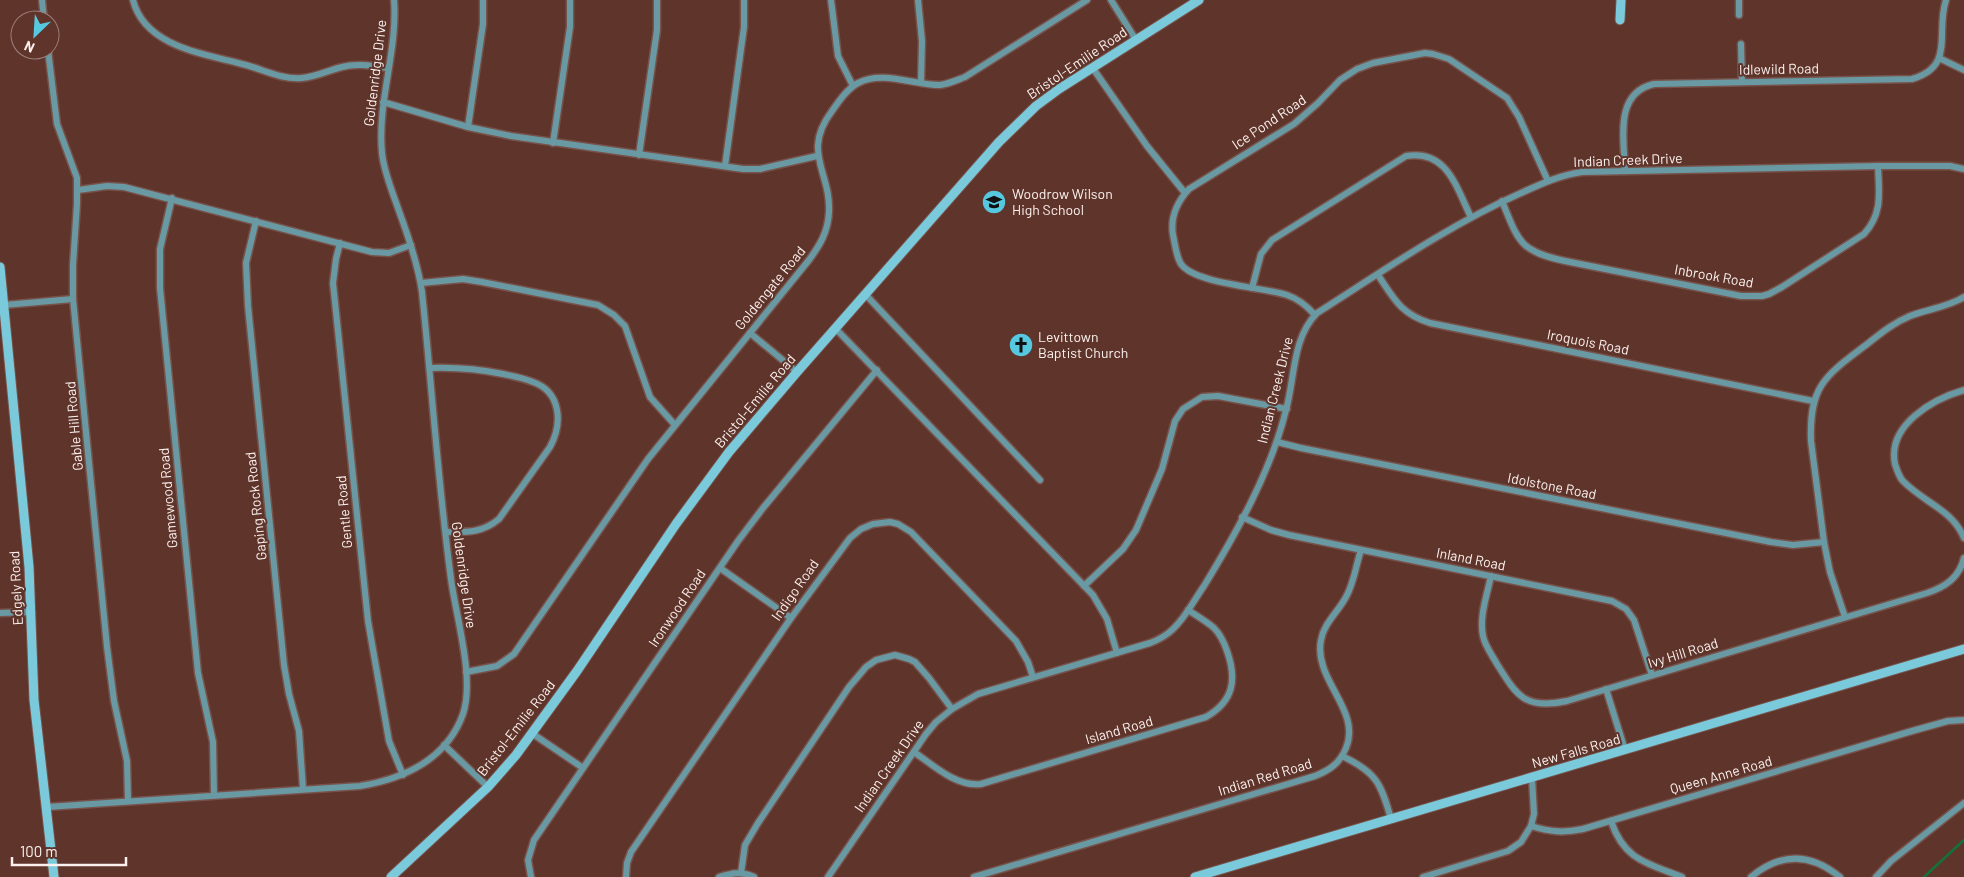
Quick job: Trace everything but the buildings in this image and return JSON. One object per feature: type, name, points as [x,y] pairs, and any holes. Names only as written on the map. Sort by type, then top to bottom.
[{"type":"main road","name":"Bristol-Emilie Road","points":[[391,877],[488,787],[532,734],[710,477],[797,372],[1017,123],[1059,89],[1199,0]]},
{"type":"main road","points":[[1620,20],[1622,0]]},
{"type":"main road","name":"Edgely Road","points":[[0,267],[29,567],[34,700],[54,877]]},
{"type":"main road","name":"New Falls Road","points":[[1195,877],[1964,649]]},
{"type":"street","points":[[133,0],[140,17],[146,25],[165,39],[183,48],[277,75],[301,79],[344,66],[388,68]]},
{"type":"street","name":"Goldenridge Drive","points":[[47,806],[360,786],[380,783],[403,775],[431,759],[456,728],[463,713],[466,696],[466,672],[451,579],[421,283],[411,245],[390,186],[382,154],[382,102],[395,17],[394,0]]},
{"type":"street","points":[[468,127],[483,24],[482,0]]},
{"type":"street","points":[[553,143],[570,27],[570,0]]},
{"type":"street","points":[[639,155],[657,30],[657,0]]},
{"type":"street","points":[[725,166],[742,51],[744,0]]},
{"type":"street","points":[[832,0],[838,56],[853,86],[859,82],[876,78],[943,84],[965,77],[1087,0]]},
{"type":"street","points":[[918,0],[922,41],[921,83]]},
{"type":"street","points":[[1111,0],[1136,40]]},
{"type":"street","points":[[1739,0],[1739,15]]},
{"type":"street","points":[[1946,0],[1943,11],[1943,44],[1939,58],[1964,70]]},
{"type":"street","points":[[1741,44],[1742,82]]},
{"type":"street","name":"Ice Pond Road","points":[[1185,193],[1294,124],[1350,73],[1373,63],[1425,53],[1449,59],[1507,98],[1519,117],[1548,182]]},
{"type":"street","name":"Idlewild Road","points":[[1625,171],[1625,111],[1630,98],[1636,92],[1654,84],[1912,79],[1928,73],[1939,58]]},
{"type":"street","name":"Gable Hill Road","points":[[49,60],[57,124],[74,169],[78,190],[73,266],[74,299],[107,647],[115,708],[127,761],[128,801]]},
{"type":"street","points":[[1092,68],[1147,146],[1185,193],[1178,203],[1172,221],[1176,253],[1181,264],[1197,275],[1292,297],[1307,306],[1315,315]]},
{"type":"street","name":"Goldengate Road","points":[[466,672],[496,666],[514,654],[633,479],[822,242],[829,206],[817,156],[820,130],[826,119],[853,86]]},
{"type":"street","points":[[382,102],[468,127],[553,143],[725,166],[760,169],[817,156]]},
{"type":"street","points":[[1252,288],[1261,254],[1272,240],[1406,156],[1424,155],[1442,164],[1471,217]]},
{"type":"street","name":"Indian Creek Drive","points":[[828,877],[931,727],[952,709],[978,694],[1117,653],[1156,640],[1172,631],[1188,610],[1221,558],[1276,442],[1286,410],[1302,334],[1315,315],[1378,274],[1471,217],[1502,201],[1570,174],[1582,172],[1878,166],[1950,166],[1964,168]]},
{"type":"street","name":"Inbrook Road","points":[[1502,201],[1520,241],[1538,254],[1741,296],[1762,296],[1782,287],[1864,234],[1872,226],[1878,210],[1878,166]]},
{"type":"street","points":[[78,190],[115,186],[172,198],[381,253],[389,253],[411,245]]},
{"type":"street","name":"Gamewood Road","points":[[172,198],[160,249],[160,288],[198,672],[213,742],[214,795]]},
{"type":"street","name":"Gaping Rock Road","points":[[256,221],[246,263],[248,306],[284,665],[289,694],[299,731],[303,789]]},
{"type":"street","name":"Gentle Road","points":[[340,243],[334,267],[333,283],[368,621],[386,724],[392,748],[403,775]]},
{"type":"street","name":"Iroquois Road","points":[[1378,274],[1401,309],[1416,319],[1813,401]]},
{"type":"street","points":[[421,283],[455,280],[482,282],[598,305],[614,314],[625,326],[650,397],[675,425]]},
{"type":"street","points":[[865,294],[1040,480]]},
{"type":"street","points":[[1845,617],[1830,572],[1824,542],[1811,441],[1810,425],[1813,401],[1819,388],[1833,371],[1892,325],[1911,316],[1964,297]]},
{"type":"street","points":[[4,305],[74,299]]},
{"type":"street","points":[[836,328],[1093,595],[1104,614],[1117,653]]},
{"type":"street","points":[[750,333],[797,372]]},
{"type":"street","points":[[430,368],[468,368],[532,381],[554,398],[558,412],[556,434],[550,446],[500,519],[488,528],[481,530],[446,532]]},
{"type":"street","name":"Ironwood Road","points":[[531,877],[528,860],[534,840],[763,508],[877,370]]},
{"type":"street","points":[[1964,390],[1940,398],[1908,422],[1898,436],[1894,455],[1898,473],[1903,481],[1955,523],[1964,538]]},
{"type":"street","points":[[1084,586],[1123,549],[1136,530],[1162,469],[1175,421],[1183,409],[1202,397],[1218,396],[1286,410]]},
{"type":"street","name":"Idolstone Road","points":[[1276,442],[1762,541],[1793,544],[1824,542]]},
{"type":"street","name":"Inland Road","points":[[1242,517],[1271,530],[1289,535],[1605,599],[1619,605],[1634,620],[1652,675]]},
{"type":"street","name":"Indigo Road","points":[[626,877],[627,863],[631,852],[791,618],[835,556],[855,533],[873,524],[890,522],[898,524],[911,532],[924,544],[1016,641],[1028,662],[1033,677]]},
{"type":"street","points":[[1361,550],[1350,588],[1342,605],[1324,629],[1319,651],[1322,668],[1347,719],[1348,739],[1342,756],[1371,773],[1385,796],[1391,819]]},
{"type":"street","name":"Ivy Hill Road","points":[[1491,576],[1484,612],[1483,636],[1490,653],[1507,682],[1518,693],[1534,703],[1544,705],[1567,701],[1939,589],[1951,582],[1956,576],[1964,558]]},
{"type":"street","points":[[720,568],[791,618]]},
{"type":"street","name":"Island Road","points":[[914,752],[954,779],[966,783],[981,784],[1206,717],[1224,703],[1232,684],[1233,671],[1220,635],[1205,621],[1188,610]]},
{"type":"street","points":[[0,613],[32,612]]},
{"type":"street","points":[[741,873],[745,844],[758,823],[849,687],[872,662],[888,656],[901,656],[909,659],[922,669],[952,709]]},
{"type":"street","points":[[1606,689],[1625,750]]},
{"type":"street","name":"Queen Anne Road","points":[[1531,826],[1551,832],[1564,833],[1583,829],[1912,731],[1948,721],[1964,720]]},
{"type":"street","points":[[532,734],[584,768]]},
{"type":"street","points":[[444,745],[488,787]]},
{"type":"street","name":"Indian Red Road","points":[[974,877],[1315,776],[1333,767],[1342,756]]},
{"type":"street","points":[[1422,877],[1508,851],[1521,842],[1531,826],[1534,814],[1532,778]]},
{"type":"street","points":[[1876,877],[1891,861],[1964,803]]},
{"type":"street","points":[[1611,820],[1623,846],[1635,857],[1682,877]]},
{"type":"street","points":[[1751,877],[1772,863],[1792,858],[1812,860],[1824,865],[1840,877]]},
{"type":"street","points":[[719,877],[741,873],[754,877]]},
{"type":"waterway","points":[[1924,877],[1964,840]]},
{"type":"place","name":"Woodrow Wilson High School","points":[[994,202]]},
{"type":"place","name":"Levittown Baptist Church","points":[[1021,345]]}]
